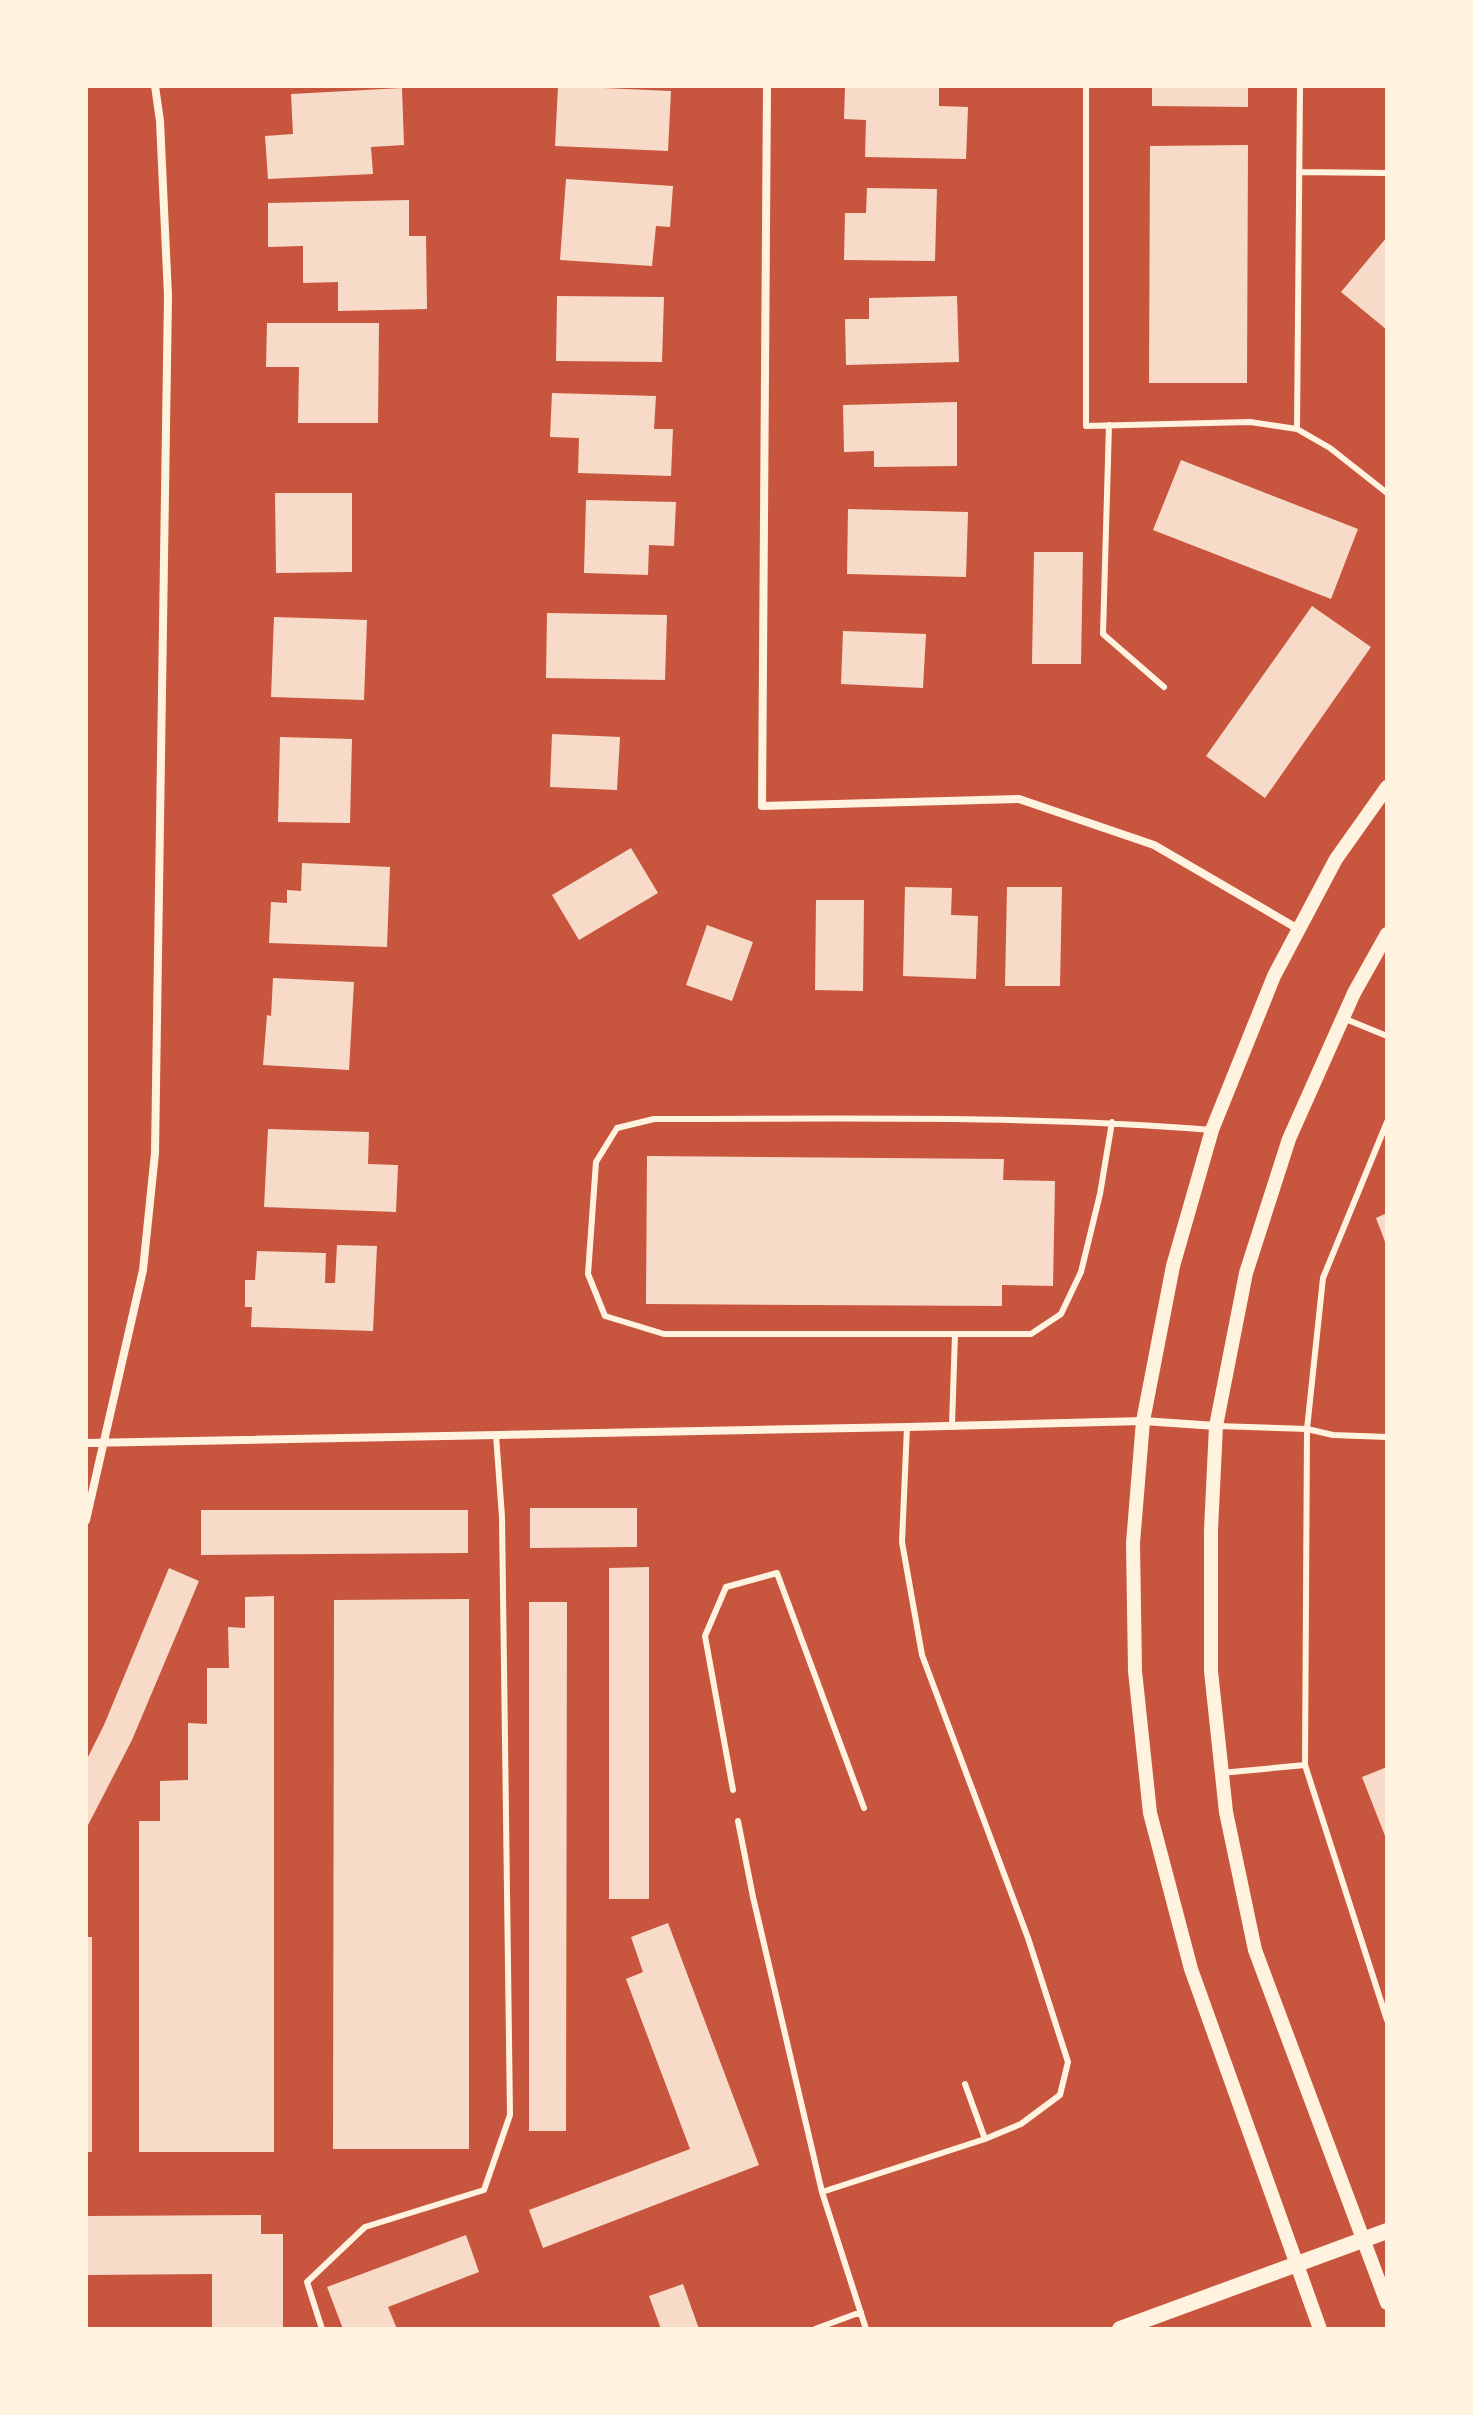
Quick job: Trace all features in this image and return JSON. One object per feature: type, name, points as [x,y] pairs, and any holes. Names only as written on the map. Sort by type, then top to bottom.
[{"type":"main road","points":[[1120,2329],[1387,2231]]},
{"type":"street","points":[[86,1520],[143,1270],[155,1153],[168,296],[160,121],[155,86]]},
{"type":"street","points":[[767,86],[762,806],[1019,799],[1154,845],[1300,930]]},
{"type":"street","points":[[1320,2329],[1191,1969],[1150,1813],[1135,1671],[1133,1543],[1143,1421],[1173,1266],[1212,1130],[1274,976],[1336,859],[1387,787]]},
{"type":"street","points":[[1387,934],[1354,993],[1289,1139],[1246,1273],[1216,1426],[1211,1530],[1211,1671],[1221,1773],[1226,1812],[1255,1950],[1387,2303]]},
{"type":"street","points":[[86,1443],[1143,1421],[1216,1426]]},
{"type":"lane","points":[[1086,86],[1086,426],[1250,422],[1297,429],[1330,448],[1387,493]]},
{"type":"lane","points":[[1297,429],[1300,86]]},
{"type":"lane","points":[[1299,172],[1387,173]]},
{"type":"lane","points":[[1109,425],[1103,634],[1164,687]]},
{"type":"lane","points":[[1343,1018],[1387,1036]]},
{"type":"lane","points":[[1112,1122],[1100,1194],[1081,1272],[1061,1314],[1031,1334],[664,1334],[605,1316],[588,1274],[596,1162],[617,1128],[654,1119],[923,1118],[1112,1122],[1212,1130]]},
{"type":"lane","points":[[1387,1122],[1323,1278],[1307,1429],[1305,1765],[1387,2020]]},
{"type":"lane","points":[[952,1425],[955,1334]]},
{"type":"lane","points":[[1216,1426],[1307,1429],[1333,1435],[1387,1437]]},
{"type":"lane","points":[[822,2192],[985,2139],[1021,2124],[1060,2095],[1068,2062],[1028,1938],[922,1655],[902,1542],[907,1427]]},
{"type":"lane","points":[[322,2329],[307,2282],[365,2227],[484,2190],[510,2115],[502,1517],[496,1435]]},
{"type":"lane","points":[[733,1790],[705,1636],[726,1587],[777,1573],[864,1808]]},
{"type":"lane","points":[[1221,1773],[1305,1765]]},
{"type":"lane","points":[[738,1821],[822,2192],[866,2329]]},
{"type":"lane","points":[[965,2084],[985,2139]]},
{"type":"lane","points":[[815,2329],[861,2312]]},
{"type":"building","points":[[558,86],[671,91],[668,151],[555,146]]},
{"type":"building","points":[[845,86],[939,86],[939,106],[968,107],[966,159],[865,157],[866,120],[844,119]]},
{"type":"building","points":[[1152,86],[1248,86],[1248,107],[1152,106]]},
{"type":"building","points":[[402,88],[404,145],[371,147],[373,174],[268,179],[265,136],[293,134],[291,94]]},
{"type":"building","points":[[1248,145],[1247,383],[1149,383],[1150,146]]},
{"type":"building","points":[[566,179],[673,186],[670,227],[656,226],[652,266],[560,260]]},
{"type":"building","points":[[867,188],[937,189],[935,261],[844,260],[845,213],[866,213]]},
{"type":"building","points":[[409,200],[409,236],[426,236],[427,309],[338,311],[338,282],[303,283],[303,246],[268,247],[268,203]]},
{"type":"building","points":[[1387,237],[1387,330],[1341,292]]},
{"type":"building","points":[[557,296],[664,297],[662,362],[556,361]]},
{"type":"building","points":[[957,296],[959,362],[846,365],[845,319],[869,319],[869,298]]},
{"type":"building","points":[[267,323],[379,323],[378,423],[298,423],[299,367],[266,367]]},
{"type":"building","points":[[552,393],[656,396],[654,429],[673,429],[671,476],[578,473],[579,438],[550,437]]},
{"type":"building","points":[[957,402],[957,466],[874,467],[874,451],[844,452],[843,405]]},
{"type":"building","points":[[1181,460],[1358,529],[1331,599],[1153,530]]},
{"type":"building","points":[[275,493],[352,493],[352,572],[276,573]]},
{"type":"building","points":[[586,500],[676,502],[674,546],[649,545],[648,575],[584,573]]},
{"type":"building","points":[[848,509],[968,512],[966,577],[847,574]]},
{"type":"building","points":[[1034,552],[1083,552],[1081,664],[1032,664]]},
{"type":"building","points":[[1312,606],[1371,647],[1265,798],[1206,756]]},
{"type":"building","points":[[547,613],[667,615],[665,680],[546,678]]},
{"type":"building","points":[[274,617],[367,620],[364,700],[271,697]]},
{"type":"building","points":[[843,631],[926,634],[923,688],[841,684]]},
{"type":"building","points":[[552,734],[620,737],[617,790],[550,787]]},
{"type":"building","points":[[280,737],[352,739],[350,823],[278,822]]},
{"type":"building","points":[[631,848],[658,893],[579,940],[552,895]]},
{"type":"building","points":[[302,863],[390,867],[387,947],[269,943],[271,902],[287,903],[287,890],[301,891]]},
{"type":"building","points":[[905,887],[952,888],[951,915],[978,916],[976,979],[903,976]]},
{"type":"building","points":[[1007,887],[1062,887],[1060,986],[1005,986]]},
{"type":"building","points":[[816,900],[864,900],[863,991],[815,990]]},
{"type":"building","points":[[707,925],[753,942],[732,1001],[686,985]]},
{"type":"building","points":[[273,978],[354,982],[349,1070],[263,1065]]},
{"type":"building","points":[[268,1129],[369,1132],[368,1164],[398,1165],[396,1212],[264,1207]]},
{"type":"building","points":[[647,1156],[1004,1159],[1003,1180],[1055,1181],[1053,1286],[1002,1285],[1002,1306],[646,1304]]},
{"type":"building","points":[[1387,1213],[1387,1247],[1376,1218]]},
{"type":"building","points":[[337,1245],[377,1246],[373,1331],[251,1327],[252,1307],[245,1307],[245,1280],[255,1280],[257,1251],[326,1253],[325,1283],[335,1283]]},
{"type":"building","points":[[530,1508],[637,1508],[637,1547],[530,1548]]},
{"type":"building","points":[[201,1510],[468,1510],[468,1553],[201,1555]]},
{"type":"building","points":[[649,1567],[649,1899],[609,1899],[609,1568]]},
{"type":"building","points":[[169,1568],[199,1581],[132,1740],[86,1829],[86,1761]]},
{"type":"building","points":[[274,1596],[274,2152],[139,2152],[139,1821],[160,1821],[160,1781],[188,1780],[188,1723],[207,1724],[207,1668],[229,1668],[228,1627],[245,1628],[245,1597]]},
{"type":"building","points":[[469,1599],[469,2149],[333,2149],[334,1600]]},
{"type":"building","points":[[529,1602],[567,1602],[566,2131],[529,2131]]},
{"type":"building","points":[[1387,1767],[1387,1841],[1362,1777]]},
{"type":"building","points":[[668,1923],[759,2165],[543,2248],[529,2210],[690,2149],[626,1979],[643,1972],[631,1937]]},
{"type":"building","points":[[86,1937],[92,1937],[92,2152],[86,2152]]},
{"type":"building","points":[[261,2215],[261,2234],[283,2234],[283,2329],[212,2329],[212,2274],[86,2275],[86,2216]]},
{"type":"building","points":[[466,2235],[479,2272],[388,2307],[397,2329],[343,2329],[327,2287]]},
{"type":"building","points":[[683,2284],[699,2329],[661,2329],[649,2296]]}]
